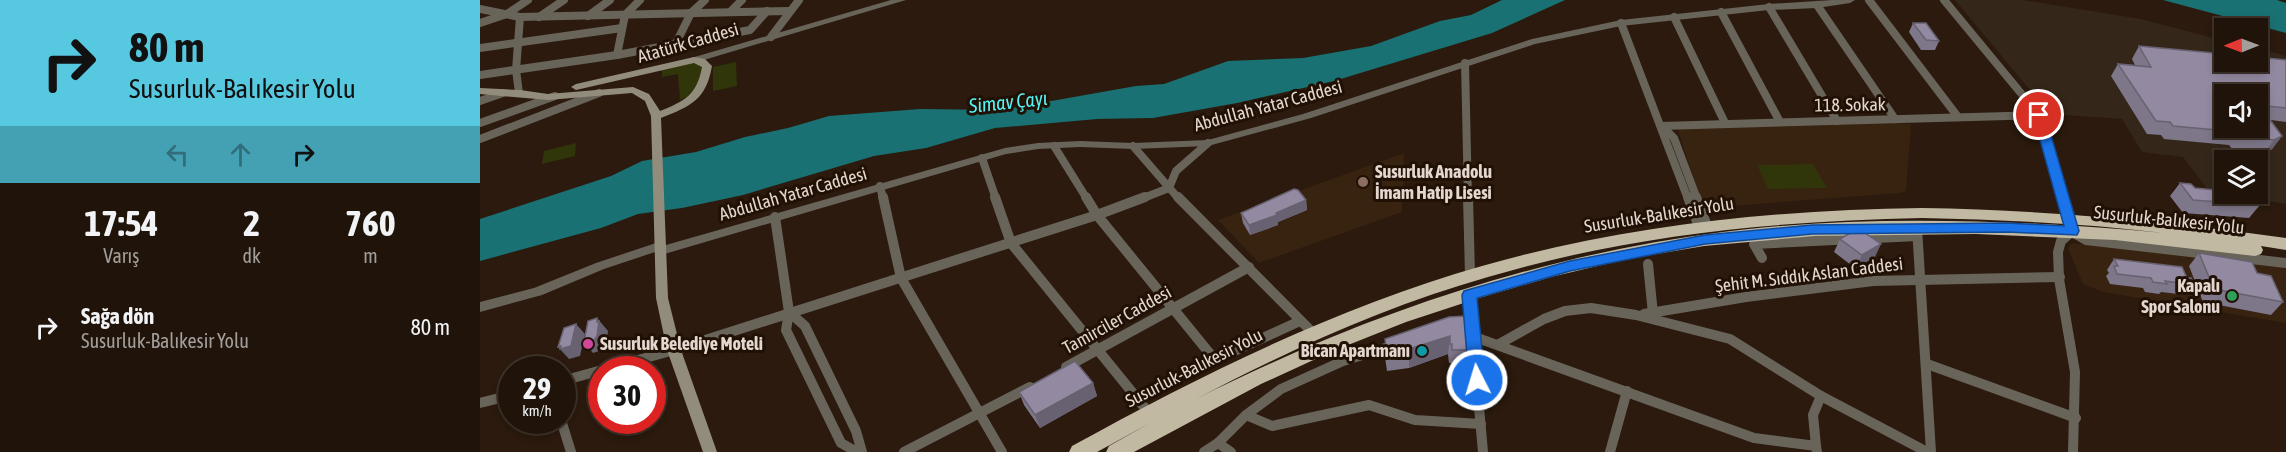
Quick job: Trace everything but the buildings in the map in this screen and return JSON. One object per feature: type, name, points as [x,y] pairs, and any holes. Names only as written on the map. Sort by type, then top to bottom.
[{"type":"highway","name":"Susurluk-Balıkesir Yolu","points":[[1079,452],[1306,327],[1470,275],[1561,252],[1703,226],[1801,216],[1930,212],[2286,255]]},
{"type":"highway","name":"Susurluk-Balıkesir Yolu","points":[[1116,452],[1158,427],[1323,348],[1424,308],[1570,266],[1705,240],[1812,230],[1917,232],[1964,228],[2228,235],[2286,244]]},
{"type":"main road","name":"Atatürk Caddesi","points":[[480,91],[512,93],[574,88],[677,62],[694,60]]},
{"type":"main road","points":[[656,116],[691,101],[699,93],[705,83],[707,66],[702,61],[694,60]]},
{"type":"main road","points":[[512,93],[555,96],[633,90],[645,94],[653,104],[656,116],[662,298],[674,350],[710,452]]},
{"type":"street","points":[[480,21],[504,13],[528,0]]},
{"type":"street","points":[[538,17],[564,0]]},
{"type":"street","points":[[588,16],[610,0]]},
{"type":"street","points":[[617,55],[625,15],[640,0]]},
{"type":"street","points":[[674,48],[692,13],[705,0]]},
{"type":"street","points":[[731,11],[742,0]]},
{"type":"street","points":[[771,37],[799,0],[811,0]]},
{"type":"street","name":"Atatürk Caddesi","points":[[694,60],[901,0]]},
{"type":"street","name":"Abdullah Yatar Caddesi","points":[[480,307],[567,282],[600,266],[660,246],[775,217],[1005,151],[1054,146],[1208,143],[1307,116],[1532,42],[1621,23],[1850,0]]},
{"type":"street","points":[[1869,0],[1958,117]]},
{"type":"street","points":[[1944,0],[2039,115],[2067,229],[2058,264],[2072,348],[2076,418],[2073,452]]},
{"type":"street","points":[[1817,5],[1896,119]]},
{"type":"street","points":[[1768,7],[1837,121]]},
{"type":"street","points":[[480,9],[520,17],[790,11]]},
{"type":"street","points":[[480,75],[674,48],[750,30],[767,11]]},
{"type":"street","points":[[1721,12],[1780,122]]},
{"type":"street","points":[[480,100],[512,93],[520,17]]},
{"type":"street","points":[[1674,17],[1725,123]]},
{"type":"street","points":[[1621,23],[1703,226]]},
{"type":"street","points":[[480,48],[622,28]]},
{"type":"street","points":[[707,66],[721,52]]},
{"type":"street","points":[[1465,63],[1470,275]]},
{"type":"street","points":[[480,139],[602,92]]},
{"type":"street","points":[[480,123],[555,96]]},
{"type":"street","name":"118. Sokak","points":[[1661,126],[2039,115]]},
{"type":"street","points":[[653,356],[1011,243],[1097,215],[1169,188],[1176,171],[1208,143]]},
{"type":"street","points":[[1054,146],[1097,215],[1215,360],[1306,327],[1169,188],[1133,146]]},
{"type":"street","points":[[982,158],[1011,243],[1149,413]]},
{"type":"street","points":[[880,186],[902,278],[1002,452]]},
{"type":"street","points":[[775,217],[789,312],[786,330],[841,443],[856,452]]},
{"type":"street","points":[[2067,229],[2286,263]]},
{"type":"street","points":[[1499,344],[1565,311],[1591,308],[1636,315],[1730,339],[1821,396],[1929,452],[1927,364],[1917,232],[1754,244],[1762,258]]},
{"type":"street","points":[[1648,264],[1653,314]]},
{"type":"street","name":"Tamirciler Caddesi","points":[[1058,371],[1249,267]]},
{"type":"street","name":"Şehit M. Sıddık Aslan Caddesi","points":[[1636,315],[1746,297],[1839,286],[1920,280],[2060,277]]},
{"type":"street","points":[[1469,295],[1469,329],[1483,452]]},
{"type":"street","points":[[1672,310],[1675,325]]},
{"type":"street","points":[[789,312],[805,326],[856,431],[862,452]]},
{"type":"street","points":[[1469,329],[1499,344],[1754,438],[1816,449],[1813,415],[1821,396]]},
{"type":"street","points":[[1204,452],[1218,443],[1246,415],[1281,389],[1343,361],[1412,340]]},
{"type":"street","points":[[1927,364],[2076,418]]},
{"type":"street","points":[[904,452],[979,415],[1038,382]]},
{"type":"street","points":[[1610,452],[1627,391]]},
{"type":"street","points":[[480,404],[498,399]]},
{"type":"street","points":[[1246,415],[1272,426],[1369,405],[1415,420],[1481,424]]},
{"type":"street","points":[[565,434],[571,452]]},
{"type":"street","points":[[1218,443],[1231,452]]},
{"type":"shaded area","points":[[1955,0],[2022,0],[2141,19],[2214,38],[2214,72],[2268,72],[2268,51],[2286,56],[2286,204],[2268,201],[2268,150],[2214,150],[2214,192],[2209,191],[2183,157],[2142,152],[2122,119],[2050,114]]},
{"type":"shaded area","points":[[1878,122],[1911,124],[1906,191],[1703,208],[1677,127]]},
{"type":"shaded area","name":"Susurluk Anadolu İmam Hatip Lisesi","points":[[1404,153],[1402,212],[1259,263],[1218,220]]},
{"type":"shaded area","points":[[2072,243],[2286,267],[2286,323],[2103,292],[2083,284],[2068,248]]},
{"type":"green space","points":[[695,62],[702,65],[699,81],[689,95],[680,100],[678,74],[662,77],[662,70]]},
{"type":"green space","points":[[736,62],[737,86],[713,91],[713,67]]},
{"type":"green space","points":[[576,143],[575,156],[542,164],[544,151]]},
{"type":"green space","points":[[1813,164],[1827,188],[1768,189],[1757,165]]},
{"type":"water","points":[[1502,0],[1565,0],[1492,33],[1334,81],[1237,103],[1153,118],[1097,119],[995,128],[926,148],[874,156],[743,195],[682,208],[638,214],[601,228],[480,261],[480,219],[611,176],[642,161],[696,152],[829,116],[920,109],[1001,110],[1136,86],[1164,84],[1228,61],[1303,58],[1371,46],[1440,21],[1471,15]]},
{"type":"water","points":[[2163,0],[2277,0],[2286,3],[2286,33],[2268,28],[2268,18],[2230,18]]},
{"type":"place","name":"Susurluk Anadolu İmam Hatip Lisesi","points":[[1363,182]]},
{"type":"place","name":"Kapalı Spor Salonu","points":[[2232,296]]},
{"type":"place","name":"Susurluk Belediye Moteli","points":[[588,344]]},
{"type":"place","name":"Bican Apartmanı","points":[[1422,351]]},
{"type":"route","points":[[1477,380],[1469,295],[1570,266],[1705,240],[1812,230],[2007,227],[2072,231],[2039,115]]},
{"type":"water label","name":"Simav Çayı","points":[[1008,102]]}]
